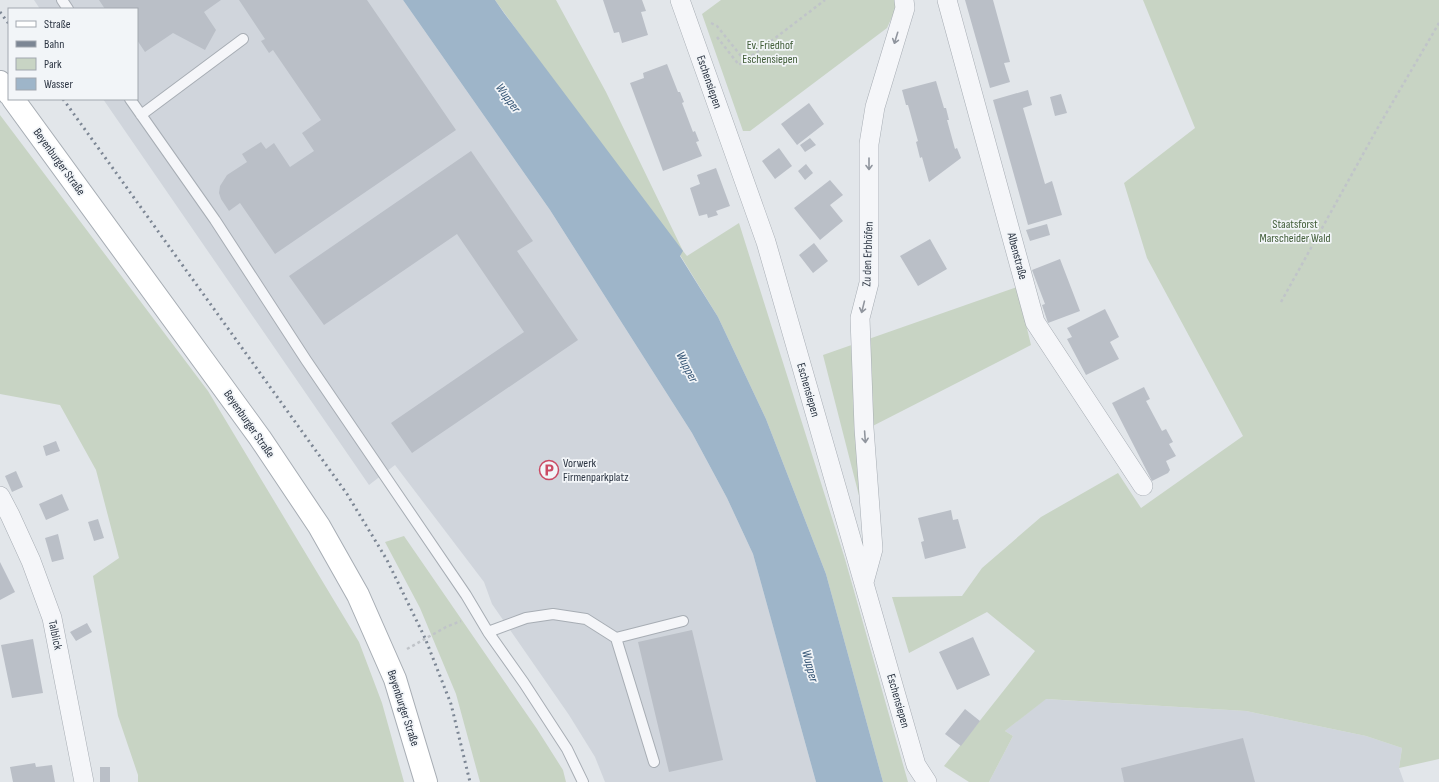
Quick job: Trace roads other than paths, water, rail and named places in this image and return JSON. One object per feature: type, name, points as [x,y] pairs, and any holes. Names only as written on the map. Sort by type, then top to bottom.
[{"type":"main road","points":[[0,82],[8,93]]},
{"type":"main road","name":"Beyenburger Straße","points":[[14,100],[260,438],[319,526],[358,595],[395,679],[426,782]]},
{"type":"street","name":"Zu den Erbhöfen","points":[[864,582],[873,549],[864,428],[860,318],[869,283],[869,144],[875,107],[905,8],[904,0]]},
{"type":"street","name":"Albenstraße","points":[[947,0],[1035,322],[1142,486]]},
{"type":"street","name":"Eschensiepen","points":[[682,6],[766,242],[916,765],[927,782]]},
{"type":"street","name":"Talblick","points":[[0,496],[31,561],[52,618],[84,782]]},
{"type":"lane","points":[[141,115],[243,39]]},
{"type":"lane","points":[[131,100],[215,220],[306,360],[478,614],[488,632],[524,682],[567,749],[583,782]]},
{"type":"lane","points":[[488,632],[526,618],[553,614],[586,619],[616,638],[654,762]]},
{"type":"lane","points":[[616,638],[683,621]]},
{"type":"water","name":"Wupper","points":[[403,0],[495,0],[683,251],[680,256],[718,317],[766,419],[826,574],[883,782],[816,782],[753,554],[727,498],[692,433],[550,210]]},
{"type":"railway","points":[[0,12],[8,23]]},
{"type":"railway","points":[[64,100],[347,494],[387,560],[425,638],[451,704],[470,782]]},
{"type":"place","name":"Vorwerk Firmenparkplatz","points":[[549,470]]},
{"type":"park label","name":"Ev. Friedhof Eschensiepen","points":[[770,52]]},
{"type":"park label","name":"Staatsforst Marscheider Wald","points":[[1295,231]]}]
